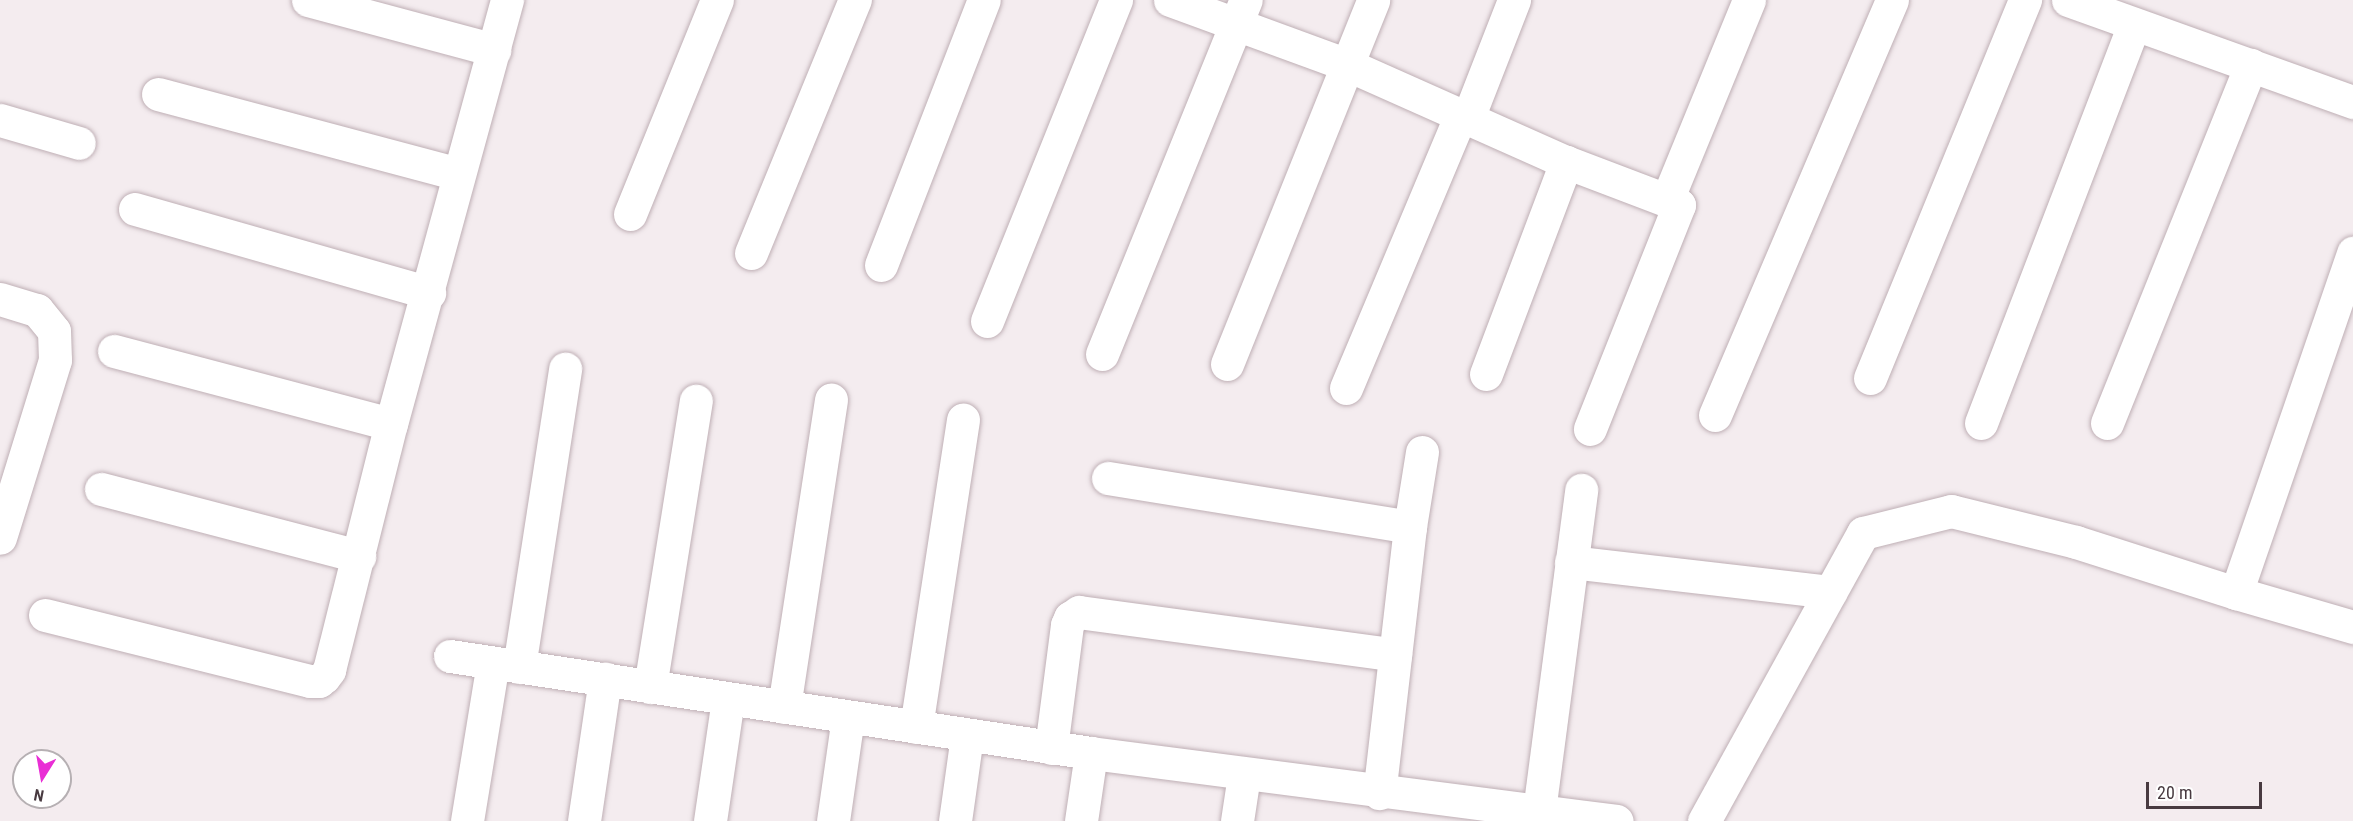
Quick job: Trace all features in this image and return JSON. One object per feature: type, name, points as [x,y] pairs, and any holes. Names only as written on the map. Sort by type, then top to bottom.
[{"type":"street","points":[[308,0],[494,50]]},
{"type":"street","points":[[45,615],[310,681],[319,681],[329,670],[391,424],[429,293],[458,174],[507,0]]},
{"type":"street","points":[[630,214],[717,0]]},
{"type":"street","points":[[751,254],[855,0]]},
{"type":"street","points":[[880,265],[984,0]]},
{"type":"street","points":[[987,321],[1116,0]]},
{"type":"street","points":[[1170,0],[1241,13],[1348,65],[1566,162],[1679,205],[1590,429]]},
{"type":"street","points":[[1227,364],[1373,0]]},
{"type":"street","points":[[1346,388],[1514,0]]},
{"type":"street","points":[[1667,200],[1749,0]]},
{"type":"street","points":[[1714,415],[1892,0]]},
{"type":"street","points":[[1870,378],[2025,0]]},
{"type":"street","points":[[2068,0],[2353,102]]},
{"type":"street","points":[[1102,354],[1241,13]]},
{"type":"street","points":[[1981,423],[2134,24]]},
{"type":"street","points":[[2107,423],[2251,65]]},
{"type":"street","points":[[158,94],[458,174]]},
{"type":"street","points":[[0,120],[79,143]]},
{"type":"street","points":[[1486,374],[1566,162]]},
{"type":"street","points":[[135,209],[429,293]]},
{"type":"street","points":[[2236,593],[2353,253]]},
{"type":"street","points":[[0,299],[37,310],[54,331],[55,360],[0,538]]},
{"type":"street","points":[[114,351],[391,424]]},
{"type":"street","points":[[467,821],[506,665],[565,369]]},
{"type":"street","points":[[784,707],[831,400]]},
{"type":"street","points":[[650,687],[696,401]]},
{"type":"street","points":[[916,728],[963,420]]},
{"type":"street","points":[[1398,803],[1395,655],[1410,527],[1422,452]]},
{"type":"street","points":[[1108,478],[1410,527]]},
{"type":"street","points":[[101,489],[359,556]]},
{"type":"street","points":[[1539,811],[1581,490]]},
{"type":"street","points":[[1704,821],[1863,533],[1951,511],[2076,542],[2236,593],[2353,627]]},
{"type":"street","points":[[1571,562],[1830,592]]},
{"type":"street","points":[[1051,748],[1067,625],[1070,618],[1079,612],[1395,655]]},
{"type":"street","points":[[450,656],[967,736],[1244,775],[1398,803],[1539,811],[1572,818],[1617,821]]},
{"type":"street","points":[[584,821],[605,680]]},
{"type":"street","points":[[710,821],[728,699]]},
{"type":"street","points":[[833,821],[848,717]]},
{"type":"street","points":[[955,821],[967,736]]},
{"type":"street","points":[[1081,821],[1091,753]]},
{"type":"street","points":[[1238,821],[1244,775]]}]
